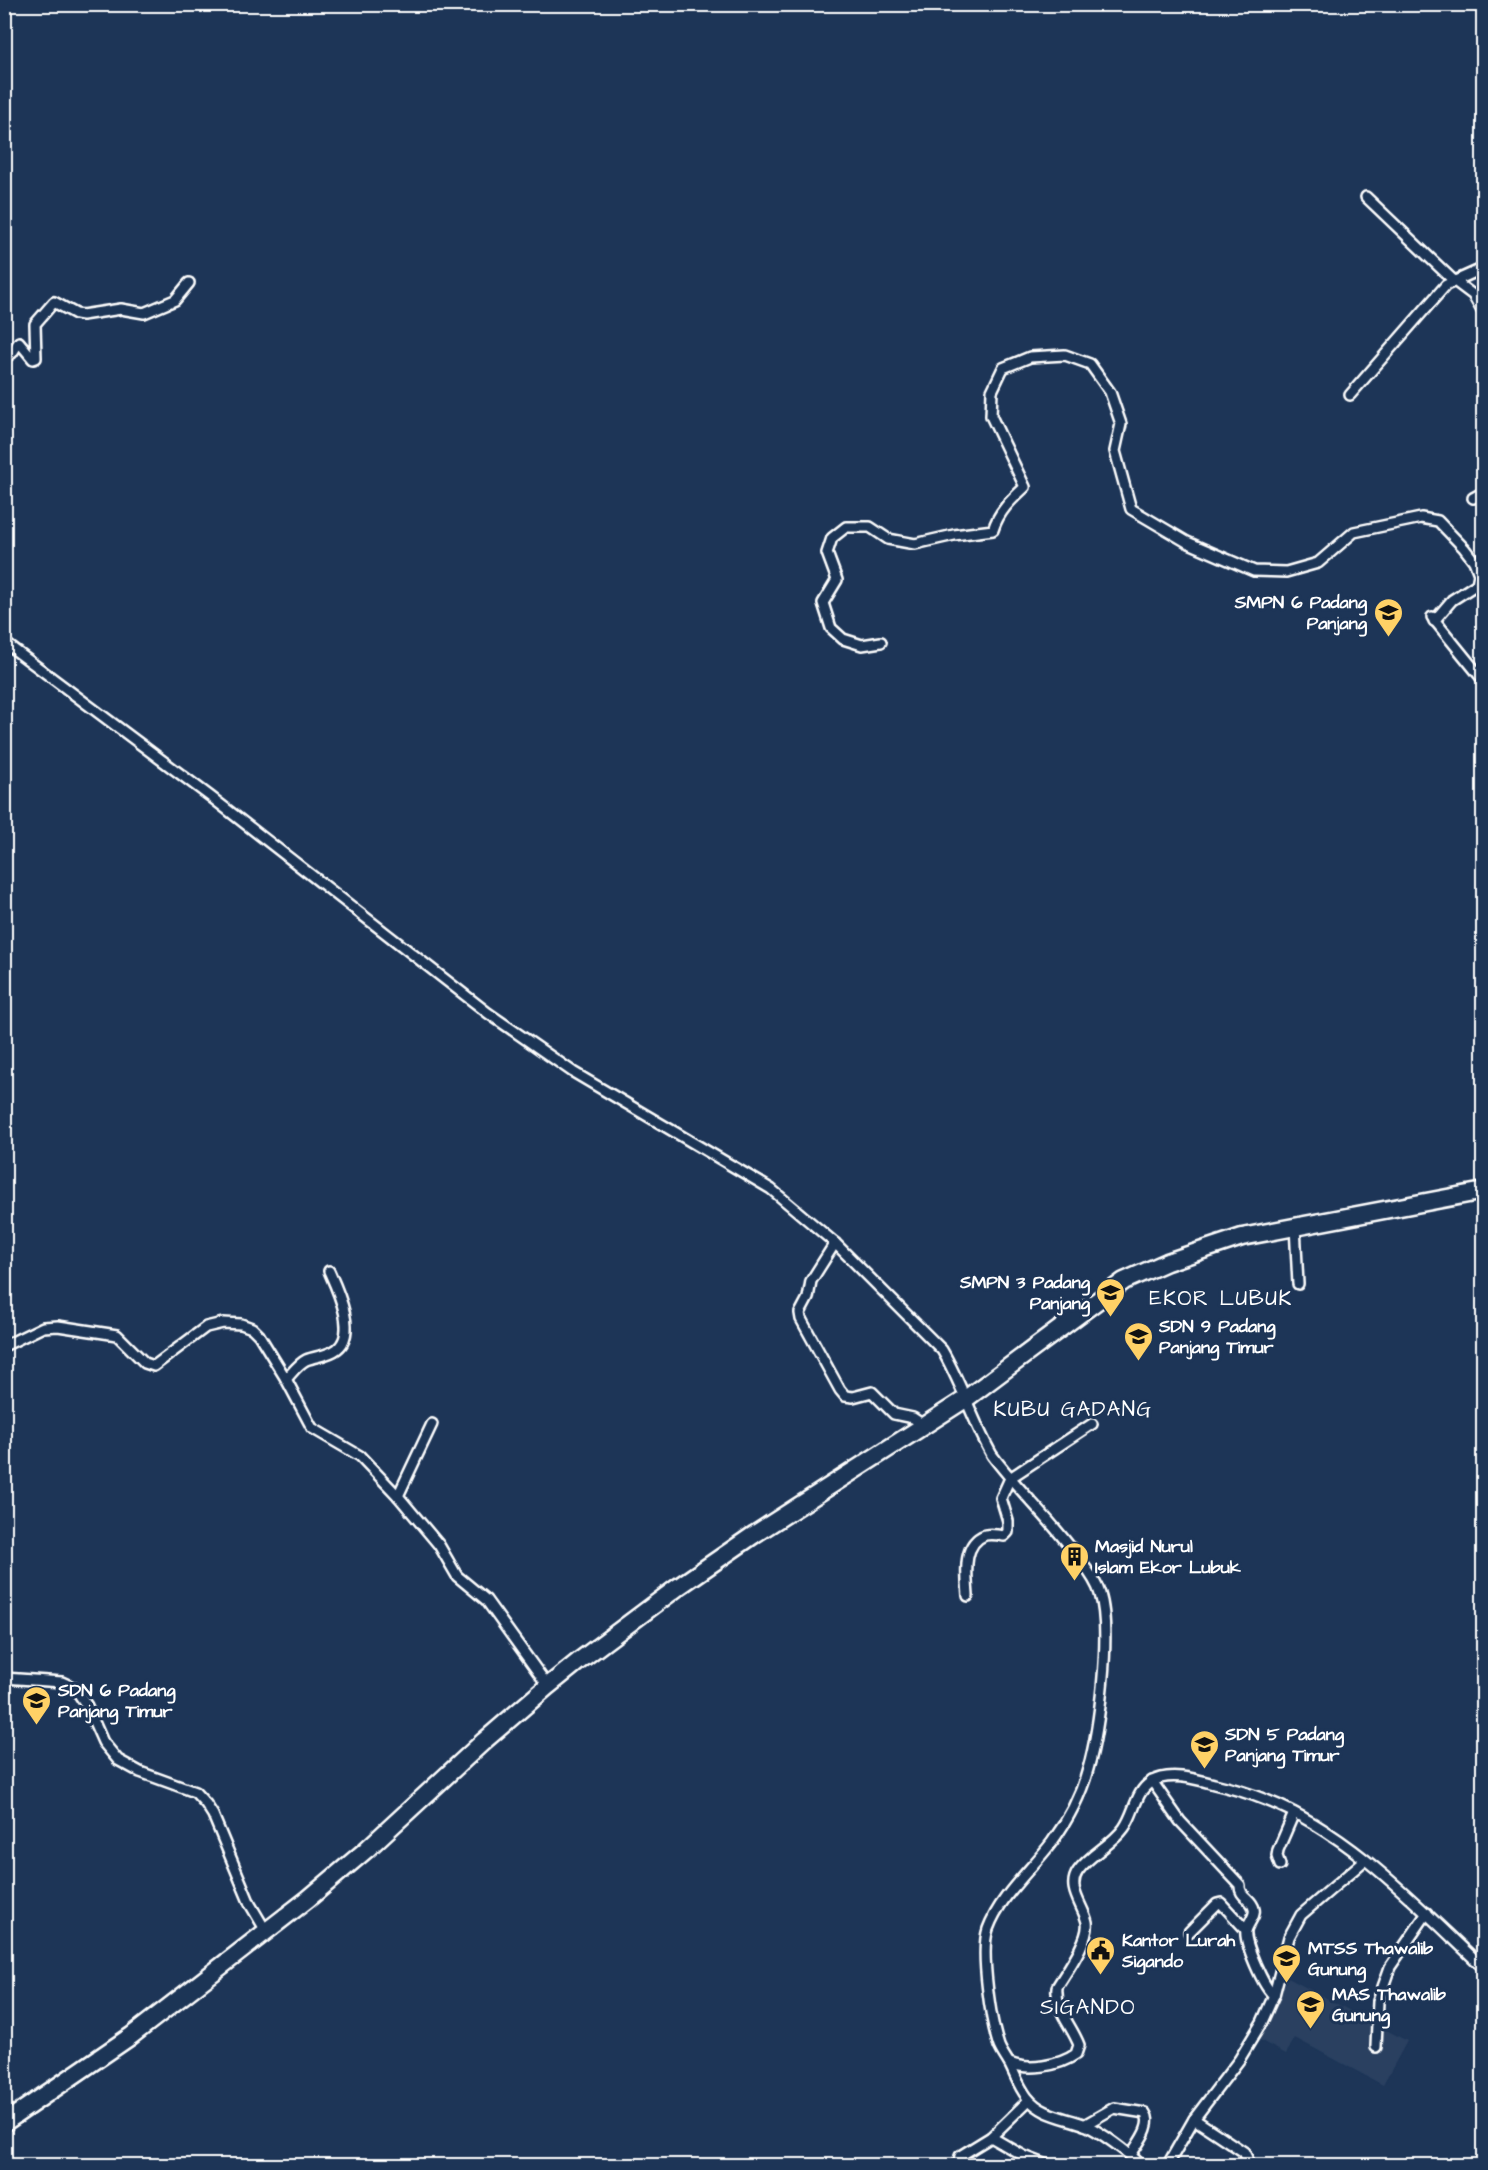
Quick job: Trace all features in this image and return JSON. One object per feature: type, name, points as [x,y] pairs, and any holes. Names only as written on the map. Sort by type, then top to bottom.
[{"type":"highway","points":[[4,2123],[131,2036],[266,1930],[366,1850],[484,1741],[548,1686],[678,1587],[755,1534],[967,1398],[1124,1281],[1146,1270],[1242,1237],[1484,1191]]},
{"type":"street","points":[[1366,197],[1453,280],[1476,298],[1484,314]]},
{"type":"street","points":[[1350,395],[1446,285],[1484,268]]},
{"type":"street","points":[[4,358],[12,353],[19,342],[30,357],[36,358],[34,324],[54,302],[82,315],[121,309],[141,313],[175,300],[189,284]]},
{"type":"street","points":[[880,642],[862,645],[843,639],[831,628],[823,603],[837,580],[827,553],[831,538],[846,527],[870,527],[888,539],[915,543],[993,530],[1004,507],[1025,487],[992,416],[992,391],[1003,368],[1030,357],[1065,355],[1090,364],[1110,392],[1121,424],[1115,451],[1131,508],[1187,542],[1254,571],[1286,572],[1318,563],[1354,532],[1421,518],[1438,521],[1474,561],[1479,574],[1477,584],[1452,600],[1432,618],[1484,681]]},
{"type":"street","points":[[1473,498],[1484,492]]},
{"type":"street","points":[[4,642],[211,797],[488,1013],[573,1072],[771,1189],[835,1243],[942,1350],[967,1398],[984,1442],[1010,1478],[1069,1544],[1088,1570],[1100,1594],[1104,1617],[1104,1668],[1088,1769],[1069,1816],[1052,1842],[993,1917],[987,1932],[988,1992],[998,2043],[1017,2084],[1029,2100],[1044,2112],[1057,2118],[1084,2125],[1131,2155],[1142,2166]]},
{"type":"street","points":[[1295,1226],[1298,1284]]},
{"type":"street","points":[[835,1243],[810,1283],[808,1298],[800,1313],[801,1319],[840,1390],[846,1396],[853,1397],[872,1392],[894,1414],[913,1418],[925,1426]]},
{"type":"street","points":[[286,1379],[306,1360],[337,1349],[342,1343],[346,1330],[343,1305],[329,1271]]},
{"type":"street","points":[[4,1346],[43,1327],[58,1326],[117,1335],[146,1363],[154,1366],[206,1327],[223,1323],[241,1324],[252,1328],[259,1335],[286,1379],[312,1428],[360,1456],[398,1496],[439,1545],[457,1576],[486,1600],[548,1686]]},
{"type":"street","points":[[398,1496],[432,1424]]},
{"type":"street","points":[[968,1596],[966,1563],[969,1552],[983,1536],[1004,1536],[1008,1532],[1008,1521],[1001,1498],[1010,1478],[1092,1424]]},
{"type":"street","points":[[4,1678],[62,1682],[75,1689],[87,1706],[103,1742],[118,1760],[140,1772],[195,1792],[213,1815],[250,1904],[266,1930]]},
{"type":"street","points":[[1009,2063],[1018,2067],[1031,2068],[1065,2060],[1076,2054],[1079,2045],[1063,2017],[1056,1995],[1057,1987],[1087,1930],[1085,1917],[1074,1890],[1074,1877],[1082,1866],[1119,1835],[1126,1826],[1142,1790],[1152,1781],[1166,1777],[1201,1780],[1267,1800],[1331,1835],[1365,1860],[1427,1913],[1484,1968]]},
{"type":"street","points":[[1152,1781],[1180,1821],[1240,1885],[1241,1893],[1252,1904],[1255,1911],[1246,1930],[1246,1938],[1262,1980],[1270,1993],[1274,1995]]},
{"type":"street","points":[[1281,1865],[1277,1856],[1278,1850],[1294,1813]]},
{"type":"street","points":[[1167,2166],[1194,2120],[1239,2060],[1262,2022],[1274,1995],[1289,1937],[1301,1915],[1365,1860]]},
{"type":"street","points":[[1189,1932],[1217,1904],[1221,1903],[1246,1930]]},
{"type":"street","points":[[1376,2047],[1378,2001],[1390,1967],[1427,1913]]},
{"type":"street","points":[[958,2166],[960,2156],[991,2137],[1029,2100]]},
{"type":"street","points":[[1084,2125],[1114,2108],[1145,2113],[1148,2123],[1131,2155]]},
{"type":"street","points":[[1194,2120],[1244,2152],[1247,2158],[1243,2166]]},
{"type":"street","points":[[991,2137],[1024,2156],[1050,2166]]},
{"type":"shaded area","points":[[1288,1978],[1407,2041],[1383,2085],[1295,2038],[1286,2054],[1256,2038]]},
{"type":"place","name":"SMPN 6 Padang Panjang","points":[[1388,638]]},
{"type":"place","name":"SMPN 3 Padang Panjang","points":[[1111,1318]]},
{"type":"place","name":"SDN 9 Padang Panjang Timur","points":[[1138,1362]]},
{"type":"place","name":"Masjid Nurul Islam Ekor Lubuk","points":[[1074,1582]]},
{"type":"place","name":"SDN 6 Padang Panjang Timur","points":[[37,1726]]},
{"type":"place","name":"SDN 5 Padang Panjang Timur","points":[[1204,1770]]},
{"type":"place","name":"Kantor Lurah Sigando","points":[[1101,1976]]},
{"type":"place","name":"MTSS Thawalib Gunung","points":[[1287,1984]]},
{"type":"place","name":"MAS Thawalib Gunung","points":[[1311,2030]]},
{"type":"district","name":"EKOR LUBUK","points":[[1221,1298]]},
{"type":"district","name":"KUBU GADANG","points":[[1073,1409]]},
{"type":"district","name":"SIGANDO","points":[[1088,2007]]}]
